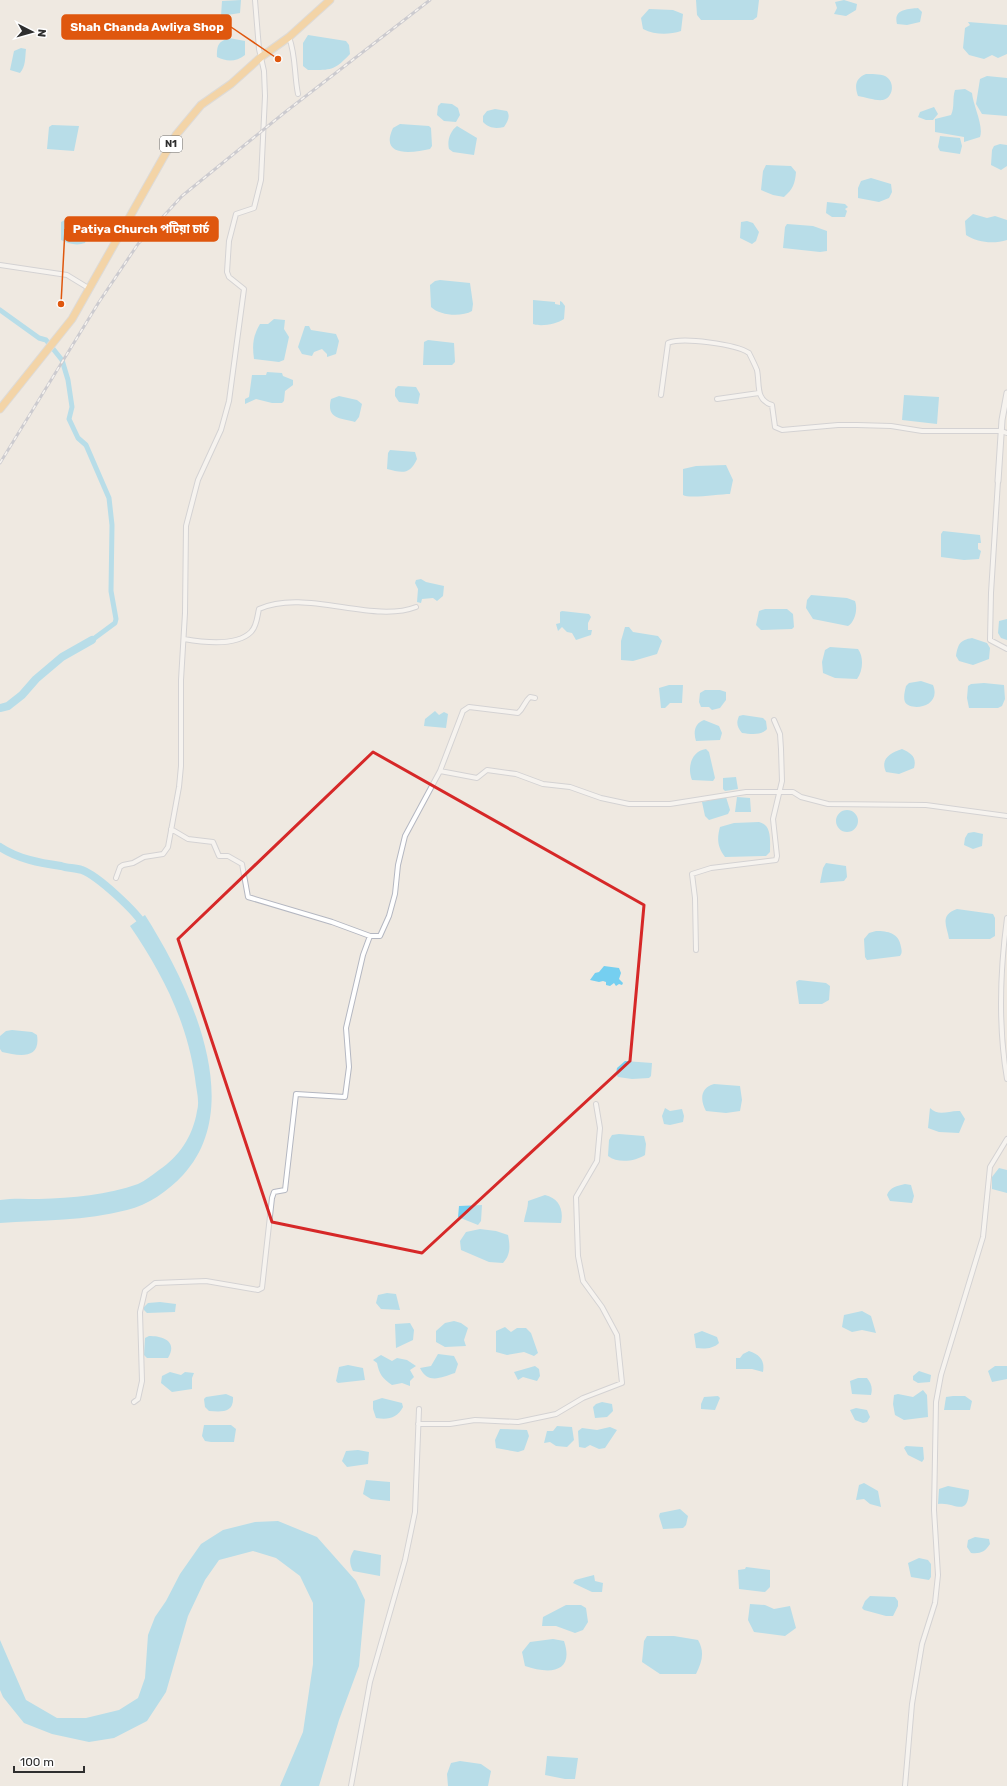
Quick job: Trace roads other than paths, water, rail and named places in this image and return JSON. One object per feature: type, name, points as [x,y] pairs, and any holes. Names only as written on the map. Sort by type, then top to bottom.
[{"type":"highway","name":"N1","points":[[0,409],[20,381],[35,367],[64,330],[90,289],[176,135],[202,105],[231,84],[261,57],[289,37],[330,0]]},
{"type":"street","points":[[116,878],[120,867],[123,865],[133,863],[144,857],[164,854],[168,847],[179,787],[186,526],[202,468],[221,430],[229,401],[244,289],[229,276],[227,272],[229,241],[234,217],[238,213],[254,208],[260,188],[265,96],[255,0]]},
{"type":"street","points":[[289,37],[295,57],[295,80],[298,94]]},
{"type":"street","points":[[0,265],[66,275],[90,289]]},
{"type":"street","points":[[661,395],[668,344],[690,341],[715,344],[749,353],[757,370],[760,397],[765,403],[772,404],[775,428],[782,430],[832,425],[862,425],[892,426],[922,431],[1001,431],[1007,433]]},
{"type":"street","points":[[717,399],[759,393]]},
{"type":"street","points":[[1007,393],[1001,431],[991,593],[990,640],[1007,649]]},
{"type":"street","points":[[184,639],[202,642],[235,640],[250,633],[257,622],[259,609],[274,605],[295,603],[404,612],[416,607]]},
{"type":"street","points":[[171,829],[188,839],[213,842],[219,856],[228,856],[242,864],[248,897],[332,922],[370,936],[380,936],[389,916],[405,836],[440,771],[463,711],[469,707],[518,713],[524,708],[526,700],[530,697],[535,698]]},
{"type":"street","points":[[696,950],[695,898],[692,874],[711,868],[776,860],[777,856],[773,819],[782,781],[780,734],[774,720]]},
{"type":"street","points":[[440,771],[477,778],[487,770],[516,774],[543,784],[570,786],[601,798],[629,804],[670,804],[746,792],[793,792],[828,804],[926,805],[1007,816]]},
{"type":"street","points":[[1007,918],[1002,994],[1007,1079]]},
{"type":"street","points":[[134,1402],[138,1399],[142,1381],[140,1312],[145,1290],[155,1283],[206,1282],[258,1290],[262,1288],[272,1198],[274,1192],[285,1190],[296,1094],[345,1097],[349,1068],[346,1028],[363,955],[370,936]]},
{"type":"street","points":[[418,1424],[450,1424],[475,1420],[518,1422],[556,1414],[583,1398],[622,1383],[617,1335],[602,1308],[583,1281],[578,1256],[576,1197],[596,1161],[600,1128],[596,1104]]},
{"type":"street","points":[[905,1786],[912,1704],[922,1644],[935,1603],[938,1575],[934,1502],[936,1402],[941,1375],[983,1237],[990,1167],[1007,1139]]},
{"type":"street","points":[[351,1786],[359,1733],[370,1682],[405,1560],[414,1512],[419,1409]]},
{"type":"water","points":[[241,0],[240,13],[221,16],[222,1]]},
{"type":"water","points":[[696,0],[759,0],[757,17],[753,20],[701,20],[697,15]]},
{"type":"water","points":[[844,0],[857,4],[856,10],[846,16],[834,14],[837,8],[835,2]]},
{"type":"water","points":[[918,8],[922,12],[920,22],[907,25],[897,24],[896,19],[899,13]]},
{"type":"water","points":[[649,9],[673,10],[683,14],[681,31],[662,34],[643,29],[641,18]]},
{"type":"water","points":[[968,22],[1007,25],[1007,54],[998,58],[992,55],[984,59],[969,55],[963,48],[965,28],[970,25]]},
{"type":"water","points":[[308,35],[346,41],[349,45],[350,54],[336,67],[322,70],[308,70],[303,66],[303,43]]},
{"type":"water","points":[[229,38],[245,41],[245,55],[238,59],[231,60],[224,60],[217,57],[219,44]]},
{"type":"water","points":[[21,48],[26,49],[24,64],[20,73],[10,70],[14,51]]},
{"type":"water","points":[[866,74],[881,75],[888,78],[892,85],[892,89],[887,98],[877,100],[858,96],[856,88],[857,82]]},
{"type":"water","points":[[987,76],[1007,78],[1007,116],[982,114],[976,104],[980,79]]},
{"type":"water","points":[[965,89],[972,93],[981,132],[980,137],[964,142],[964,137],[935,132],[935,119],[951,115],[955,90]]},
{"type":"water","points":[[441,103],[452,104],[458,108],[460,115],[456,122],[444,121],[437,115],[438,106]]},
{"type":"water","points":[[934,107],[938,114],[933,120],[926,120],[918,117],[920,112]]},
{"type":"water","points":[[495,109],[507,111],[509,115],[504,127],[492,128],[483,122],[483,116],[487,111]]},
{"type":"water","points":[[400,124],[429,126],[431,128],[432,146],[430,149],[407,152],[394,149],[390,144],[390,138],[393,128]]},
{"type":"water","points":[[52,125],[79,126],[74,151],[47,149],[49,127]]},
{"type":"water","points":[[457,126],[477,138],[474,155],[453,152],[449,149],[448,143],[450,136]]},
{"type":"water","points":[[940,136],[960,138],[962,146],[960,154],[940,151],[938,147]]},
{"type":"water","points":[[1000,144],[1007,145],[1007,166],[1001,170],[991,165],[992,150],[994,146]]},
{"type":"water","points":[[766,165],[791,166],[796,172],[793,186],[784,197],[773,195],[761,190],[763,171]]},
{"type":"water","points":[[871,178],[891,184],[892,192],[889,198],[879,202],[858,198],[858,188],[861,181]]},
{"type":"water","points":[[827,202],[845,204],[848,207],[845,209],[847,211],[845,217],[832,217],[826,213]]},
{"type":"water","points":[[973,214],[987,218],[995,216],[1007,220],[1007,240],[986,242],[976,240],[966,235],[965,221]]},
{"type":"water","points":[[65,220],[76,220],[88,224],[89,231],[85,243],[73,244],[61,240],[61,222]]},
{"type":"water","points":[[747,221],[753,223],[759,232],[756,241],[752,244],[740,238],[741,222]]},
{"type":"water","points":[[787,224],[813,226],[827,231],[827,251],[820,252],[783,248],[785,227]]},
{"type":"water","points":[[440,280],[470,283],[473,304],[472,311],[463,314],[451,315],[435,310],[431,307],[430,285],[435,281]]},
{"type":"water","points":[[533,300],[555,302],[555,304],[560,305],[560,301],[562,302],[565,306],[564,319],[549,324],[533,324]]},
{"type":"water","points":[[274,319],[285,320],[284,329],[289,337],[284,360],[279,362],[254,359],[254,341],[260,324],[268,324]]},
{"type":"water","points":[[305,326],[309,326],[311,330],[336,334],[339,341],[336,354],[327,357],[327,354],[322,349],[314,352],[312,356],[302,354],[298,347]]},
{"type":"water","points":[[428,340],[454,343],[455,362],[452,365],[423,365],[424,342]]},
{"type":"water","points":[[267,372],[282,373],[283,376],[293,380],[293,385],[285,391],[284,401],[282,403],[272,403],[256,399],[245,404],[245,399],[249,397],[252,375],[266,375]]},
{"type":"water","points":[[398,386],[416,387],[420,394],[418,404],[399,402],[395,396],[395,389]]},
{"type":"water","points":[[904,395],[939,397],[937,424],[902,420]]},
{"type":"water","points":[[339,396],[357,400],[362,404],[359,417],[355,422],[339,418],[332,414],[330,406],[331,399]]},
{"type":"water","points":[[390,450],[415,452],[417,459],[411,468],[405,472],[387,469],[388,453]]},
{"type":"water","points":[[726,465],[733,480],[730,494],[698,496],[683,495],[683,469],[696,466]]},
{"type":"water","points":[[943,531],[980,535],[981,543],[978,543],[978,549],[981,551],[979,559],[964,560],[941,557],[941,534]]},
{"type":"water","points":[[421,579],[426,582],[444,586],[443,596],[437,601],[433,598],[422,599],[421,603],[417,602],[418,589],[415,583],[416,580]]},
{"type":"water","points":[[811,595],[847,598],[855,601],[856,611],[852,622],[848,626],[813,619],[806,608],[807,600]]},
{"type":"water","points":[[765,609],[787,609],[793,614],[794,627],[792,629],[761,630],[756,625],[759,611]]},
{"type":"water","points":[[560,612],[589,614],[591,617],[588,623],[588,630],[592,630],[591,635],[576,640],[572,633],[567,632],[562,627],[558,631],[556,624],[560,623]]},
{"type":"water","points":[[1007,619],[1007,640],[1001,638],[998,633],[999,621]]},
{"type":"water","points":[[625,627],[629,627],[633,632],[658,636],[662,641],[657,654],[633,661],[621,660],[621,641]]},
{"type":"water","points":[[972,638],[987,643],[990,648],[989,659],[973,665],[959,661],[956,656],[960,643]]},
{"type":"water","points":[[830,647],[858,649],[862,664],[861,672],[857,679],[835,678],[823,673],[822,662],[825,650]]},
{"type":"water","points":[[921,681],[933,685],[935,692],[933,698],[930,703],[925,706],[913,707],[908,705],[904,698],[906,686],[909,683]]},
{"type":"water","points":[[984,683],[1004,685],[1005,699],[1002,706],[998,708],[969,708],[967,698],[968,686],[971,684]]},
{"type":"water","points":[[669,685],[683,685],[682,703],[670,703],[665,708],[661,708],[659,688]]},
{"type":"water","points":[[705,690],[720,690],[726,692],[726,700],[720,708],[712,710],[709,707],[701,707],[699,702],[700,693]]},
{"type":"water","points":[[435,711],[439,715],[444,712],[448,714],[446,728],[424,726],[425,719]]},
{"type":"water","points":[[743,715],[763,718],[766,721],[767,729],[759,734],[742,733],[737,723],[739,716]]},
{"type":"water","points":[[704,720],[719,726],[722,733],[720,740],[696,741],[696,728],[701,721]]},
{"type":"water","points":[[706,749],[709,752],[715,778],[713,781],[692,780],[690,765],[697,753]]},
{"type":"water","points":[[902,749],[914,758],[914,768],[899,774],[886,772],[884,763],[887,757]]},
{"type":"water","points":[[736,777],[738,789],[725,791],[723,789],[723,778]]},
{"type":"water","points":[[726,797],[730,810],[728,814],[709,820],[705,816],[702,802]]},
{"type":"water","points":[[737,797],[750,798],[751,812],[735,812]]},
{"type":"water","points":[[847,810],[855,813],[858,821],[855,829],[847,832],[839,829],[836,821],[839,813]]},
{"type":"water","points":[[759,822],[766,826],[768,830],[770,838],[770,852],[766,856],[725,857],[720,850],[718,842],[720,827],[734,823]]},
{"type":"water","points":[[974,832],[983,834],[982,846],[973,849],[964,845],[965,838],[968,833]]},
{"type":"water","points":[[826,863],[846,866],[847,877],[844,881],[820,883],[823,868]]},
{"type":"water","points":[[957,909],[993,914],[995,918],[995,936],[990,939],[949,939],[946,918],[951,911]]},
{"type":"water","points":[[145,915],[178,974],[193,1009],[204,1044],[211,1080],[211,1114],[202,1147],[183,1175],[177,1181],[157,1197],[135,1208],[111,1214],[64,1220],[0,1223],[0,1200],[77,1197],[115,1191],[138,1184],[173,1159],[184,1145],[192,1129],[198,1107],[198,1095],[186,1037],[172,998],[163,980],[130,926]]},
{"type":"water","points":[[876,931],[889,932],[898,939],[901,948],[900,956],[867,960],[865,957],[864,939],[869,933]]},
{"type":"water","points":[[604,966],[619,968],[621,973],[619,979],[623,983],[622,985],[619,984],[616,986],[614,983],[610,986],[606,985],[606,982],[603,981],[599,982],[590,980],[595,973],[599,972]]},
{"type":"water","points":[[799,980],[826,983],[830,986],[829,1000],[822,1004],[799,1004],[796,982]]},
{"type":"water","points":[[12,1030],[32,1032],[37,1035],[36,1049],[22,1055],[2,1052],[0,1049],[0,1036],[6,1031]]},
{"type":"water","points":[[625,1061],[652,1063],[651,1076],[649,1078],[632,1079],[618,1077],[616,1074],[617,1068]]},
{"type":"water","points":[[714,1084],[740,1086],[742,1100],[740,1111],[726,1113],[706,1111],[702,1095],[706,1088]]},
{"type":"water","points":[[665,1108],[670,1111],[682,1109],[684,1116],[683,1122],[670,1125],[664,1124],[662,1116]]},
{"type":"water","points":[[930,1108],[933,1111],[941,1113],[960,1111],[965,1119],[959,1133],[939,1132],[928,1128]]},
{"type":"water","points":[[619,1134],[644,1136],[646,1144],[645,1155],[637,1159],[627,1161],[617,1160],[608,1156],[609,1140],[612,1135]]},
{"type":"water","points":[[999,1168],[1007,1170],[1007,1193],[992,1189],[992,1177]]},
{"type":"water","points":[[905,1184],[911,1185],[914,1196],[912,1203],[890,1201],[887,1195],[890,1190],[894,1187]]},
{"type":"water","points":[[545,1195],[554,1199],[559,1205],[562,1214],[561,1223],[524,1222],[528,1201]]},
{"type":"water","points":[[482,1205],[481,1221],[478,1225],[458,1217],[459,1206]]},
{"type":"water","points":[[480,1229],[496,1231],[508,1235],[509,1253],[503,1263],[489,1262],[461,1250],[460,1241],[466,1232]]},
{"type":"water","points":[[387,1293],[396,1294],[400,1310],[381,1309],[376,1303],[378,1295]]},
{"type":"water","points":[[160,1302],[176,1304],[175,1312],[147,1313],[144,1310],[144,1307],[148,1303]]},
{"type":"water","points":[[862,1311],[871,1316],[876,1333],[862,1330],[852,1332],[842,1327],[844,1315]]},
{"type":"water","points":[[454,1321],[461,1323],[468,1328],[464,1340],[466,1346],[445,1347],[436,1342],[436,1331],[445,1323]]},
{"type":"water","points":[[410,1323],[414,1330],[413,1340],[396,1348],[395,1324]]},
{"type":"water","points":[[505,1327],[511,1332],[517,1328],[526,1328],[531,1333],[538,1353],[534,1356],[524,1352],[507,1355],[496,1352],[496,1331]]},
{"type":"water","points":[[702,1331],[717,1337],[719,1343],[708,1348],[696,1348],[694,1334]]},
{"type":"water","points":[[149,1336],[164,1338],[168,1341],[171,1347],[171,1352],[168,1358],[147,1358],[144,1355],[145,1338]]},
{"type":"water","points":[[749,1351],[761,1358],[763,1372],[752,1369],[736,1369],[736,1358],[740,1358],[743,1354]]},
{"type":"water","points":[[438,1354],[454,1356],[458,1364],[455,1373],[440,1378],[427,1377],[420,1368],[431,1366]]},
{"type":"water","points":[[381,1355],[392,1361],[397,1358],[407,1360],[416,1366],[410,1370],[414,1377],[410,1381],[410,1386],[402,1383],[392,1385],[384,1378],[380,1373],[377,1363],[373,1360]]},
{"type":"water","points":[[348,1365],[363,1368],[365,1380],[338,1383],[336,1381],[339,1367]]},
{"type":"water","points":[[535,1366],[539,1369],[540,1376],[537,1381],[523,1377],[518,1380],[514,1372]]},
{"type":"water","points":[[995,1366],[1007,1366],[1007,1379],[992,1382],[988,1371]]},
{"type":"water","points":[[919,1371],[931,1375],[930,1382],[918,1383],[913,1380],[913,1376]]},
{"type":"water","points":[[170,1372],[181,1375],[185,1372],[194,1373],[192,1378],[192,1389],[172,1392],[161,1383],[162,1376]]},
{"type":"water","points":[[858,1378],[867,1378],[870,1382],[872,1390],[871,1395],[852,1394],[850,1381]]},
{"type":"water","points":[[923,1390],[927,1395],[928,1417],[904,1420],[895,1415],[893,1404],[894,1395],[898,1394],[913,1397]]},
{"type":"water","points":[[226,1394],[233,1397],[232,1406],[229,1409],[223,1411],[209,1411],[205,1407],[204,1399],[206,1397]]},
{"type":"water","points":[[718,1396],[720,1398],[715,1410],[701,1409],[701,1404],[704,1397]]},
{"type":"water","points":[[965,1396],[972,1401],[970,1410],[944,1410],[946,1397]]},
{"type":"water","points":[[382,1398],[402,1403],[403,1407],[401,1411],[395,1416],[389,1418],[376,1418],[373,1409],[373,1401]]},
{"type":"water","points":[[602,1402],[612,1404],[613,1411],[607,1417],[595,1418],[593,1407]]},
{"type":"water","points":[[856,1408],[867,1410],[870,1417],[867,1422],[863,1423],[855,1420],[850,1410]]},
{"type":"water","points":[[204,1425],[231,1425],[236,1429],[234,1442],[205,1441],[202,1436]]},
{"type":"water","points":[[557,1426],[572,1427],[574,1440],[567,1447],[556,1446],[550,1442],[544,1443],[547,1431],[553,1431]]},
{"type":"water","points":[[610,1427],[617,1430],[605,1448],[599,1449],[590,1445],[585,1448],[579,1447],[578,1431],[582,1428],[597,1430]]},
{"type":"water","points":[[500,1429],[527,1430],[529,1436],[524,1450],[518,1452],[496,1448],[495,1440]]},
{"type":"water","points":[[906,1446],[923,1447],[924,1459],[922,1462],[908,1455],[904,1448]]},
{"type":"water","points":[[358,1450],[369,1452],[368,1464],[347,1467],[342,1461],[346,1451]]},
{"type":"water","points":[[366,1480],[390,1482],[390,1501],[371,1499],[363,1494]]},
{"type":"water","points":[[864,1483],[878,1491],[881,1507],[870,1504],[864,1499],[856,1500],[859,1485]]},
{"type":"water","points":[[948,1486],[969,1490],[966,1504],[959,1507],[938,1504],[939,1489]]},
{"type":"water","points":[[680,1509],[688,1516],[686,1525],[683,1528],[663,1529],[659,1516],[660,1513]]},
{"type":"water","points":[[278,1521],[317,1537],[356,1581],[365,1600],[359,1666],[339,1720],[319,1786],[280,1786],[303,1732],[313,1664],[313,1603],[300,1576],[276,1558],[253,1551],[219,1560],[205,1580],[188,1616],[166,1692],[147,1721],[114,1738],[89,1742],[52,1734],[24,1723],[3,1697],[0,1690],[0,1640],[26,1700],[57,1718],[86,1718],[119,1710],[138,1698],[145,1678],[148,1635],[155,1617],[166,1601],[180,1574],[201,1544],[223,1530],[255,1522]]},
{"type":"water","points":[[975,1537],[989,1539],[990,1544],[982,1552],[971,1553],[967,1547],[968,1540]]},
{"type":"water","points":[[354,1550],[381,1555],[380,1576],[353,1571],[350,1560]]},
{"type":"water","points":[[919,1558],[928,1560],[931,1564],[931,1577],[929,1580],[911,1577],[908,1563]]},
{"type":"water","points":[[746,1567],[770,1570],[770,1587],[765,1592],[739,1589],[738,1570],[745,1569]]},
{"type":"water","points":[[594,1575],[595,1581],[603,1583],[602,1592],[592,1592],[573,1583],[575,1580]]},
{"type":"water","points":[[870,1596],[895,1597],[898,1601],[898,1606],[893,1616],[886,1616],[864,1610],[862,1608],[865,1601]]},
{"type":"water","points":[[750,1604],[765,1605],[774,1609],[790,1606],[796,1628],[785,1636],[754,1632],[748,1620]]},
{"type":"water","points":[[566,1605],[581,1605],[586,1608],[588,1622],[583,1630],[575,1633],[556,1626],[542,1626],[543,1617]]},
{"type":"water","points":[[647,1636],[674,1636],[698,1640],[702,1657],[696,1674],[660,1674],[642,1662],[644,1641]]},
{"type":"water","points":[[553,1639],[564,1641],[566,1660],[563,1666],[557,1669],[542,1670],[525,1666],[522,1652],[530,1642]]},
{"type":"water","points":[[547,1756],[578,1758],[575,1779],[565,1779],[545,1775]]},
{"type":"water","points":[[460,1761],[481,1764],[491,1771],[488,1786],[448,1786],[447,1774],[451,1763]]},
{"type":"waterway","points":[[0,310],[39,338],[46,340],[62,360],[68,380],[72,407],[69,419],[78,438],[86,445],[109,498],[112,525],[111,591],[116,619],[115,623],[92,640]]},
{"type":"waterway","points":[[0,708],[8,706],[22,695],[36,679],[62,657],[92,640]]},
{"type":"waterway","points":[[0,847],[14,855],[29,860],[82,870],[97,879],[126,904],[141,920],[145,927]]},
{"type":"railway","points":[[0,463],[99,302],[138,244],[182,196],[284,113],[430,0]]},
{"type":"place","name":"Shah Chanda Awliya Shop","points":[[278,59]]},
{"type":"place","name":"Patiya Church পটিয়া চার্চ","points":[[61,304]]}]
